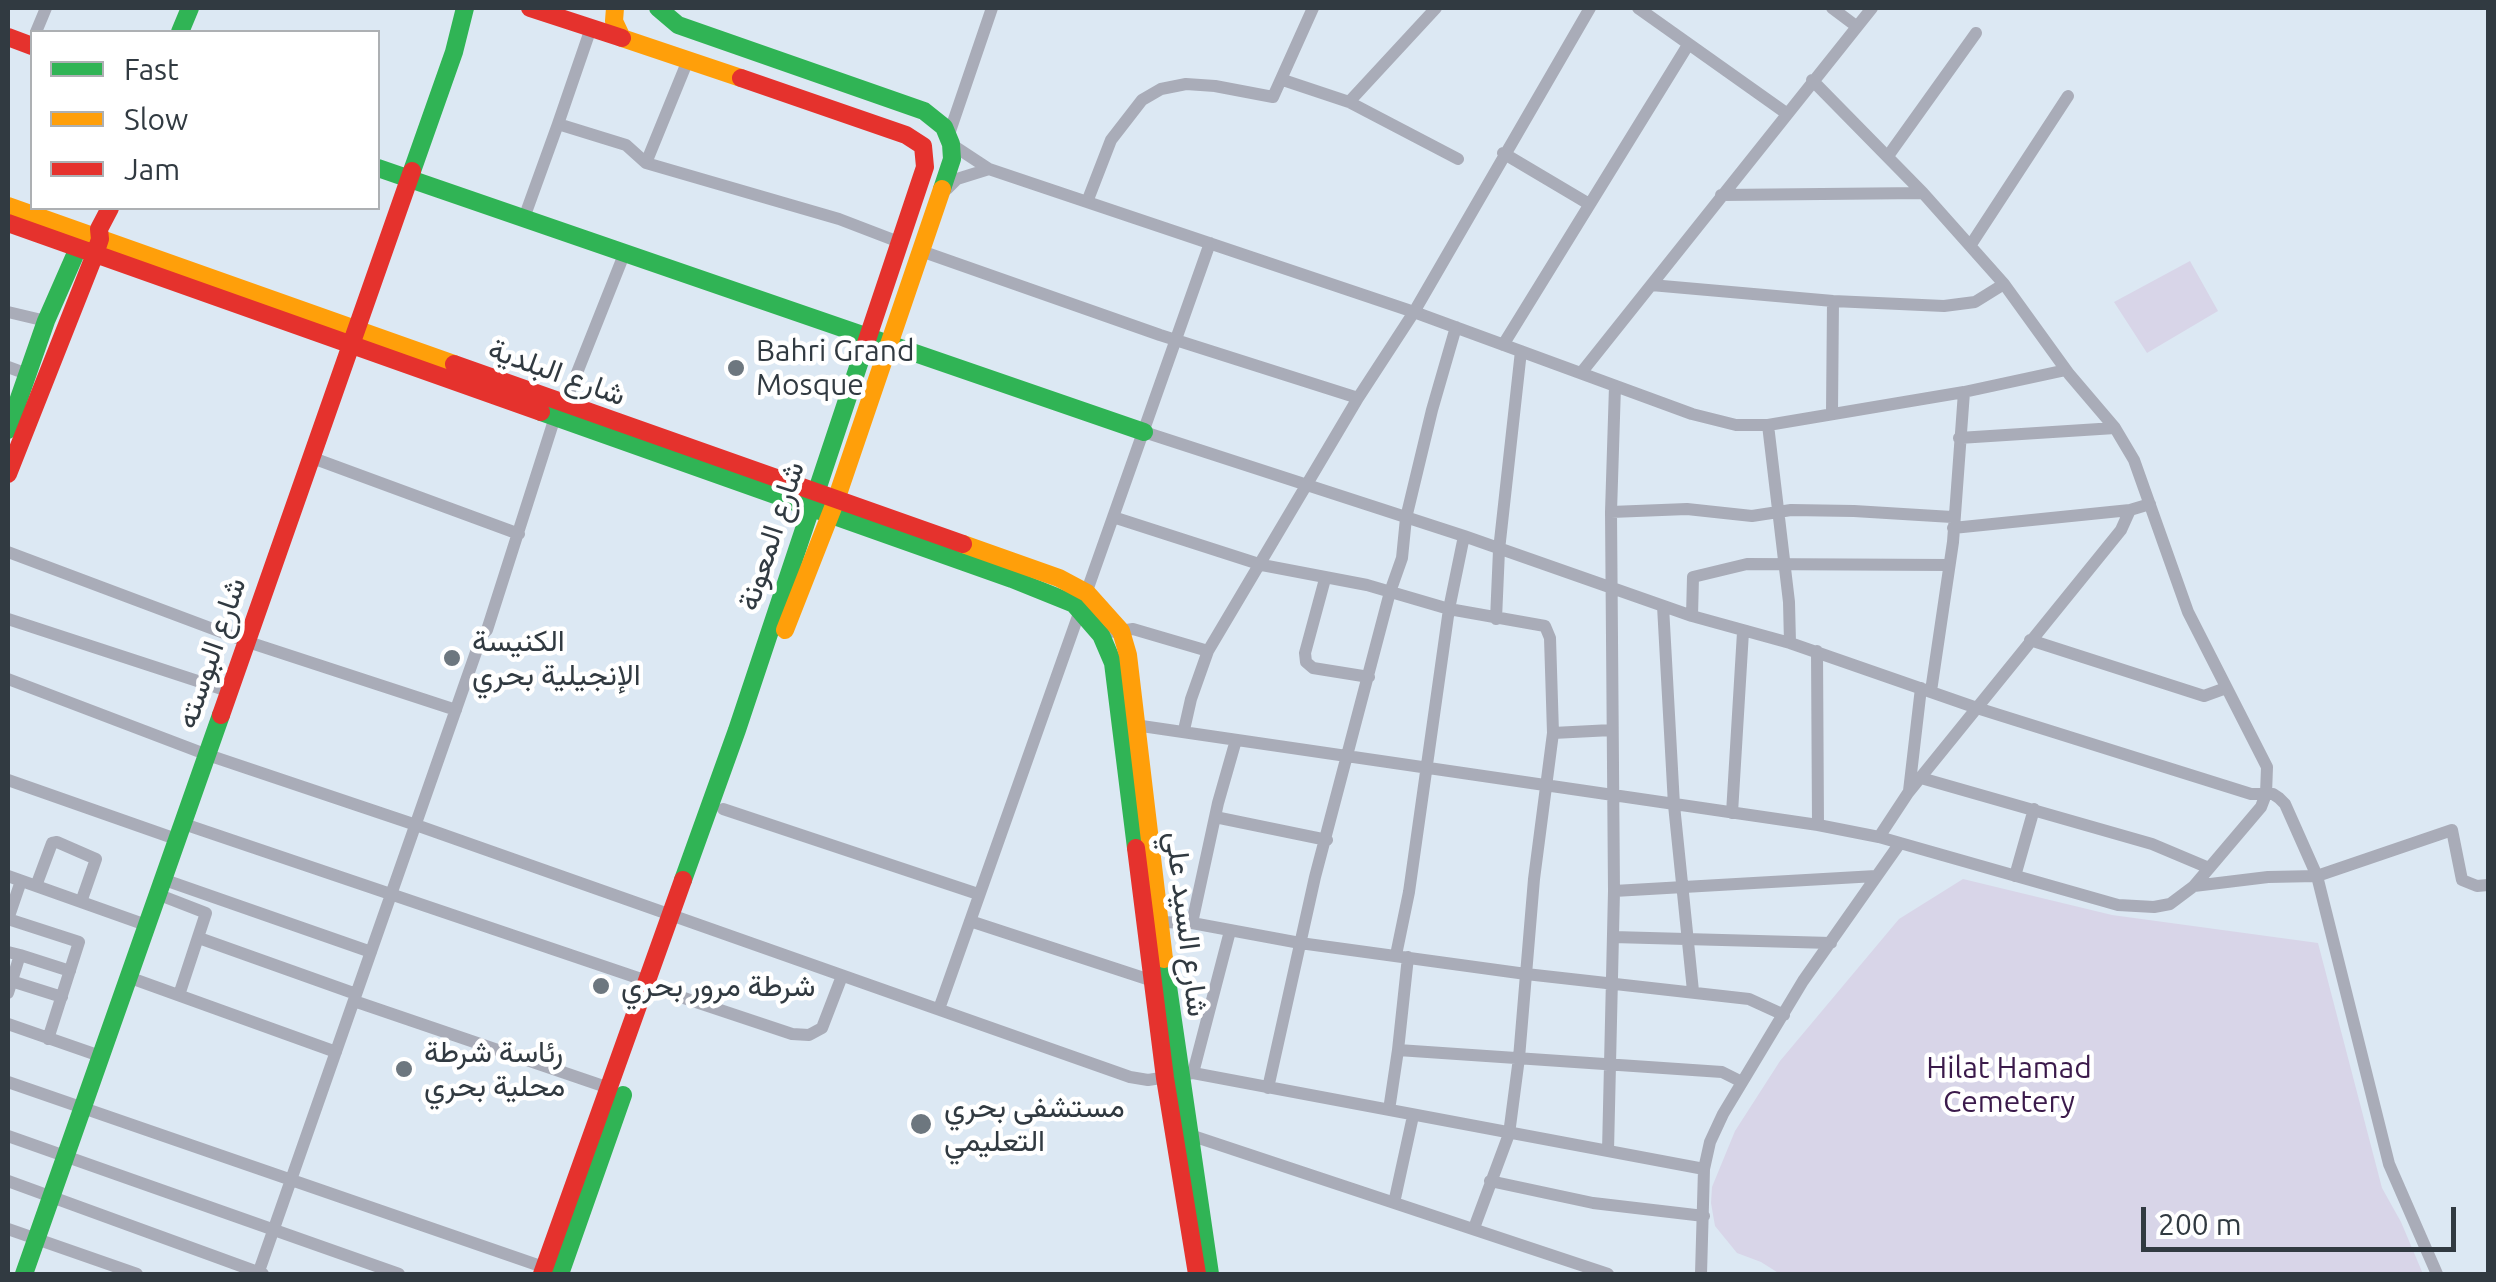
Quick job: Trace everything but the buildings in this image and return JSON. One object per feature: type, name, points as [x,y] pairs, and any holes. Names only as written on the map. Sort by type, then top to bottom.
[{"type":"main road","points":[[454,52],[465,8]]},
{"type":"main road","points":[[454,52],[480,8]]},
{"type":"main road","name":"شارع المعونة","points":[[530,8],[917,140],[925,153],[925,167],[812,499],[678,917],[555,1273]]},
{"type":"main road","points":[[616,8],[614,21],[622,38]]},
{"type":"main road","points":[[663,13],[705,35],[924,111],[937,120],[949,140]]},
{"type":"main road","points":[[652,49],[668,38],[671,28],[663,13]]},
{"type":"main road","name":"شارع البوسته","points":[[24,1274],[454,52]]},
{"type":"main road","name":"شارع المعونة","points":[[678,917],[723,808],[921,251],[952,159],[949,140]]},
{"type":"main road","points":[[380,169],[1144,432]]},
{"type":"main road","name":"شارع البلدية","points":[[8,206],[169,272],[922,540],[1058,578],[1083,602]]},
{"type":"main road","points":[[8,430],[46,321],[109,210]]},
{"type":"main road","name":"شارع البلدية","points":[[8,224],[91,241]]},
{"type":"main road","points":[[8,474],[91,241]]},
{"type":"main road","points":[[1083,602],[1120,631]]},
{"type":"main road","name":"شارع السيد علي","points":[[1083,602],[1113,663],[1128,724],[1210,1274]]},
{"type":"main road","name":"شارع السيد علي","points":[[1120,631],[1128,655],[1128,724],[1153,981],[1179,1075],[1197,1274]]},
{"type":"main road","name":"شارع المعونة","points":[[555,1273],[609,1088],[654,985]]},
{"type":"street","points":[[992,8],[949,140],[990,168],[1414,312],[1707,418],[1736,425],[1768,425],[1964,392],[2066,370]]},
{"type":"street","points":[[1088,202],[1112,140],[1142,100],[1161,89],[1186,84],[1273,97],[1313,8]]},
{"type":"street","points":[[1349,102],[1436,8]]},
{"type":"street","points":[[1184,730],[1208,652],[1358,398],[1414,312],[1590,8]]},
{"type":"street","points":[[1638,8],[1786,113]]},
{"type":"street","points":[[1832,8],[1856,26]]},
{"type":"street","points":[[1581,373],[1872,8]]},
{"type":"street","points":[[524,218],[592,28]]},
{"type":"street","points":[[1888,156],[1976,33]]},
{"type":"street","points":[[1503,345],[1688,44]]},
{"type":"street","points":[[646,163],[688,60]]},
{"type":"street","points":[[1282,80],[1349,102],[1458,159]]},
{"type":"street","points":[[1128,724],[1818,825],[1879,837],[2118,905],[2139,908],[2170,904],[2194,886],[2242,831],[2266,794],[2267,767],[2188,612],[2134,460],[2115,428],[2066,370],[2004,284],[1888,156],[1812,80]]},
{"type":"street","points":[[1970,246],[2068,96]]},
{"type":"street","points":[[558,124],[626,146],[646,163],[840,219],[899,242]]},
{"type":"street","points":[[1504,153],[1589,204]]},
{"type":"street","points":[[938,198],[957,179],[990,168]]},
{"type":"street","points":[[1722,195],[1923,194]]},
{"type":"street","points":[[939,1009],[1210,243]]},
{"type":"street","points":[[921,251],[1358,398]]},
{"type":"street","points":[[8,1181],[260,1274],[482,635],[488,630],[560,410],[625,252]]},
{"type":"street","points":[[1651,285],[1833,301],[1962,306],[2004,284]]},
{"type":"street","points":[[1832,412],[1833,301]]},
{"type":"street","points":[[8,312],[46,321]]},
{"type":"street","points":[[1268,1088],[1300,943],[1402,558],[1406,518],[1456,327]]},
{"type":"street","points":[[1496,618],[1499,550],[1521,351]]},
{"type":"street","points":[[8,367],[28,374]]},
{"type":"street","points":[[1608,1151],[1614,891],[1611,512],[1615,386]]},
{"type":"street","points":[[1908,793],[1948,565],[1964,392]]},
{"type":"street","points":[[1768,425],[1790,643]]},
{"type":"street","points":[[1959,438],[2115,428]]},
{"type":"street","points":[[1144,432],[1464,536],[1692,616],[1817,651],[1978,708],[2251,794],[2266,794],[2285,804],[2317,876],[2388,1164],[2436,1274]]},
{"type":"street","points":[[310,457],[518,534]]},
{"type":"street","points":[[1611,512],[1687,509],[1752,516],[1854,511],[1953,523],[2130,510],[2150,504]]},
{"type":"street","points":[[1879,837],[1908,793],[2122,530],[2130,510]]},
{"type":"street","points":[[1114,517],[1262,565],[1390,592],[1449,609],[1545,626],[1550,638],[1553,733],[1534,880],[1519,1058],[1509,1134],[1474,1228]]},
{"type":"street","points":[[1389,1110],[1398,1050],[1402,956],[1411,876],[1449,609],[1464,536]]},
{"type":"street","points":[[8,552],[245,641],[456,710]]},
{"type":"street","points":[[1692,616],[1694,578],[1747,564],[1948,565]]},
{"type":"street","points":[[1324,579],[1306,662],[1313,668],[1369,677]]},
{"type":"street","points":[[1663,606],[1674,805],[1693,991]]},
{"type":"street","points":[[8,619],[228,690]]},
{"type":"street","points":[[1100,635],[1133,629],[1208,652]]},
{"type":"street","points":[[1732,813],[1744,632]]},
{"type":"street","points":[[2030,640],[2204,696],[2226,688]]},
{"type":"street","points":[[1817,651],[1818,825]]},
{"type":"street","points":[[8,679],[205,754],[1130,1076],[1148,1080],[1179,1075],[1268,1088],[1704,1168]]},
{"type":"street","points":[[1553,733],[1612,730]]},
{"type":"street","points":[[1192,923],[1236,740]]},
{"type":"street","points":[[1920,778],[2171,850],[2210,868]]},
{"type":"street","points":[[8,780],[391,895],[792,1034],[810,1035],[822,1028],[842,976]]},
{"type":"street","points":[[723,808],[978,894]]},
{"type":"street","points":[[2015,876],[2034,808]]},
{"type":"street","points":[[1215,817],[1327,840]]},
{"type":"street","points":[[2194,886],[2268,876],[2317,876],[2452,830],[2462,880],[2477,886],[2488,884]]},
{"type":"street","points":[[36,886],[52,843],[58,842],[96,858],[81,902]]},
{"type":"street","points":[[1701,1274],[1704,1168],[1716,1128],[1803,981],[1900,843]]},
{"type":"street","points":[[1614,891],[1876,876]]},
{"type":"street","points":[[48,1039],[79,942],[8,919],[14,879],[146,925]]},
{"type":"street","points":[[159,887],[371,952]]},
{"type":"street","points":[[159,887],[206,913],[180,996]]},
{"type":"street","points":[[970,921],[1153,981]]},
{"type":"street","points":[[1160,922],[1192,923],[1300,943],[1526,974],[1749,999],[1784,1015]]},
{"type":"street","points":[[1179,1075],[1230,931]]},
{"type":"street","points":[[1613,937],[1831,943]]},
{"type":"street","points":[[198,938],[609,1088]]},
{"type":"street","points":[[62,997],[9,985],[14,954],[70,972]]},
{"type":"street","points":[[128,977],[336,1052]]},
{"type":"street","points":[[8,1024],[100,1056]]},
{"type":"street","points":[[1398,1050],[1722,1072],[1742,1082]]},
{"type":"street","points":[[8,1082],[555,1273]]},
{"type":"street","points":[[1394,1203],[1412,1116]]},
{"type":"street","points":[[1187,1134],[1608,1274]]},
{"type":"street","points":[[8,1136],[400,1274]]},
{"type":"street","points":[[1490,1181],[1593,1203],[1704,1216]]},
{"type":"street","points":[[8,1229],[137,1274]]},
{"type":"green space","points":[[2190,261],[2218,311],[2147,353],[2114,302]]},
{"type":"green space","name":"Hilat Hamad Cemetery","points":[[1963,879],[2112,915],[2318,943],[2382,1188],[2423,1274],[1780,1274],[1737,1253],[1715,1226],[1711,1203],[1712,1187],[1735,1131],[1780,1061],[1899,919]]},
{"type":"traffic: fast","points":[[181,30],[190,8]]},
{"type":"traffic: fast","points":[[412,171],[454,52],[465,8]]},
{"type":"traffic: fast","points":[[658,8],[678,25],[924,111],[944,127],[951,144],[952,159],[942,189]]},
{"type":"traffic: fast","points":[[380,169],[1144,432]]},
{"type":"traffic: fast","points":[[8,430],[46,321],[82,239]]},
{"type":"traffic: fast","points":[[683,880],[865,346]]},
{"type":"traffic: fast","points":[[541,412],[1074,604],[1101,635],[1113,663],[1136,848]]},
{"type":"traffic: fast","points":[[24,1274],[221,715]]},
{"type":"traffic: fast","points":[[1164,959],[1210,1274]]},
{"type":"traffic: fast","points":[[560,1274],[623,1095]]},
{"type":"traffic: slow","points":[[615,8],[614,21],[622,38],[741,78]]},
{"type":"traffic: slow","points":[[785,630],[836,500],[942,189]]},
{"type":"traffic: slow","points":[[8,206],[454,364]]},
{"type":"traffic: slow","points":[[963,544],[1059,578],[1087,593],[1121,631],[1128,655],[1164,959]]},
{"type":"traffic: jam","points":[[530,8],[622,38]]},
{"type":"traffic: jam","points":[[8,37],[30,45]]},
{"type":"traffic: jam","points":[[741,78],[906,135],[923,146],[925,167],[865,346]]},
{"type":"traffic: jam","points":[[221,715],[412,171]]},
{"type":"traffic: jam","points":[[8,474],[109,210]]},
{"type":"traffic: jam","points":[[8,223],[541,412]]},
{"type":"traffic: jam","points":[[454,364],[963,544]]},
{"type":"traffic: jam","points":[[1136,848],[1165,1078],[1197,1274]]},
{"type":"traffic: jam","points":[[542,1274],[683,880]]},
{"type":"place","name":"Bahri Grand Mosque","points":[[736,368]]},
{"type":"place","name":"الكنيسة الإنجيلية بحري","points":[[452,658]]},
{"type":"place","name":"شرطة مرور بحري","points":[[601,986]]},
{"type":"place","name":"رئاسة شرطة محلية بحري","points":[[404,1069]]},
{"type":"place","name":"مستشفى بحري التعليمي","points":[[921,1124]]}]
